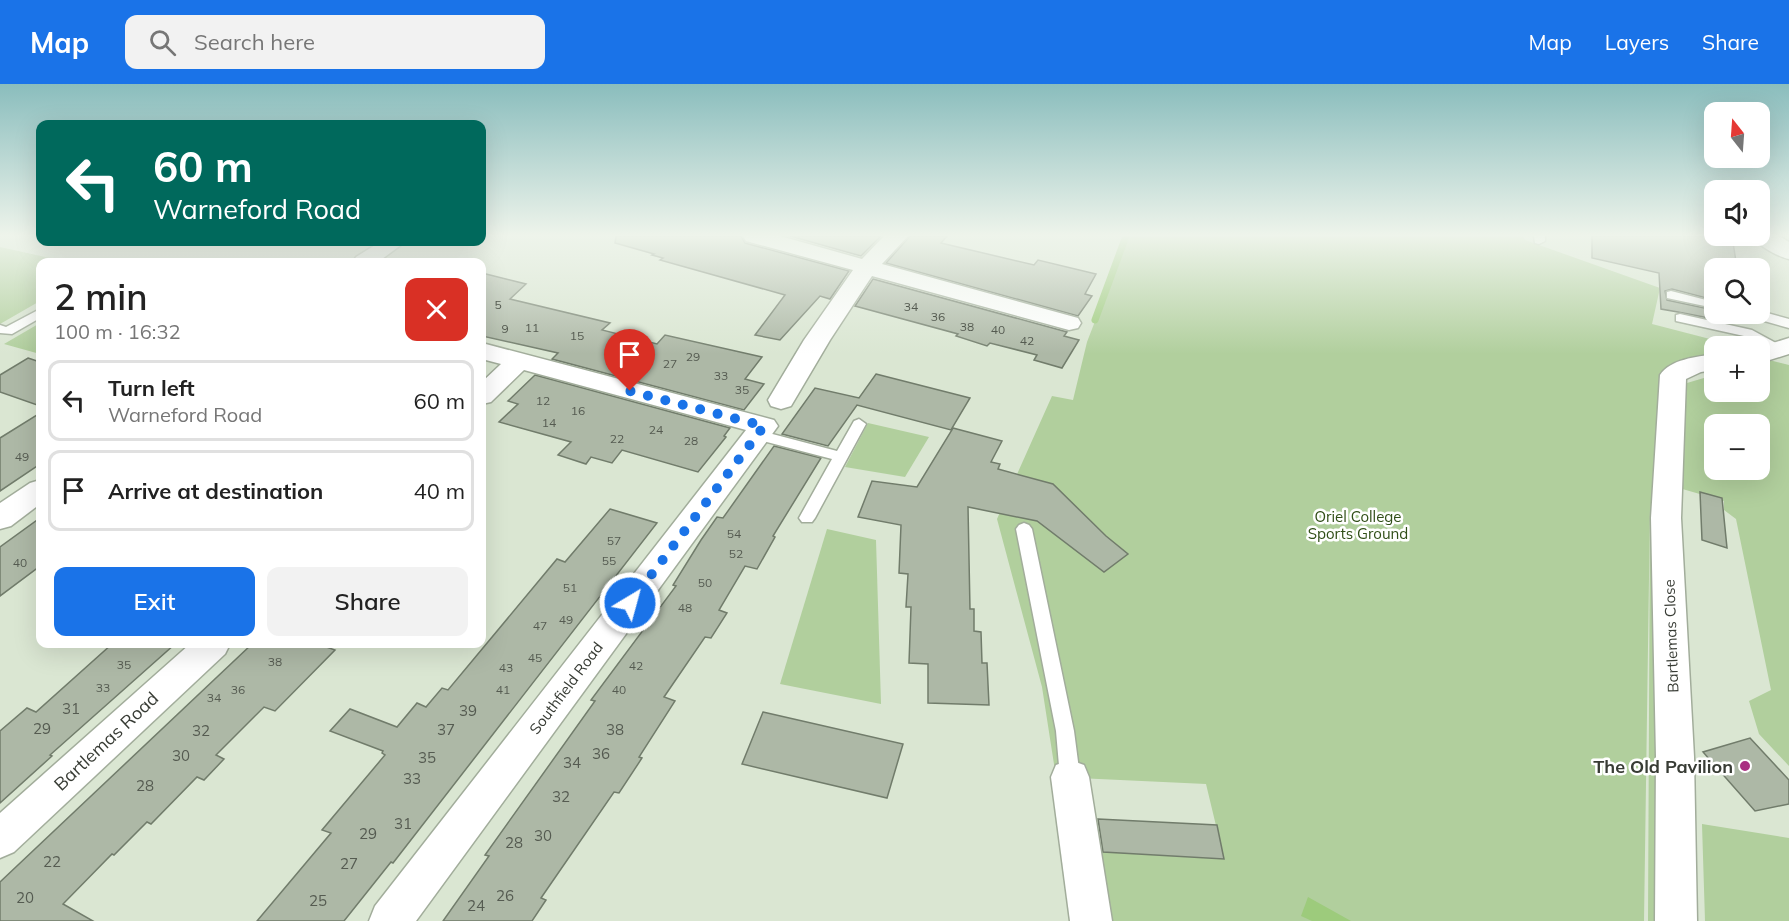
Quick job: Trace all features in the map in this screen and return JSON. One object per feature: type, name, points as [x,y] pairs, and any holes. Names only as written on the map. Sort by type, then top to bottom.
[{"type":"street","name":"Southfield Road","points":[[390,921],[767,420],[861,275]]},
{"type":"street","points":[[892,275],[1069,323]]},
{"type":"street","points":[[486,352],[767,420]]},
{"type":"street","points":[[486,392],[519,361]]},
{"type":"street","name":"Bartlemas Close","points":[[1676,921],[1675,757],[1666,518],[1673,375],[1704,364]]},
{"type":"street","points":[[0,518],[36,493]]},
{"type":"street","name":"Bartlemas Road","points":[[0,839],[209,648]]},
{"type":"street","points":[[1070,777],[1090,921]]},
{"type":"lane","points":[[1671,295],[1704,302]]},
{"type":"lane","points":[[0,329],[8,331],[36,315]]},
{"type":"lane","points":[[1770,317],[1789,324]]},
{"type":"lane","points":[[1680,318],[1748,333],[1776,350]]},
{"type":"lane","points":[[767,420],[841,457]]},
{"type":"lane","points":[[807,518],[859,424]]},
{"type":"lane","points":[[1024,529],[1065,731],[1070,777]]},
{"type":"green space","points":[[0,275],[36,275],[36,303],[0,324]]},
{"type":"green space","name":"Oriel College Sports Ground","points":[[1113,275],[1624,275],[1660,288],[1652,324],[1704,337],[1704,358],[1691,360],[1662,378],[1659,389],[1657,480],[1659,638],[1654,921],[1648,921],[1650,509],[1644,921],[1100,921],[1089,851],[1224,859],[1206,784],[1056,777],[1042,687],[997,519],[1052,396],[1073,400],[1087,342]]},
{"type":"green space","points":[[36,325],[36,353],[4,344]]},
{"type":"green space","points":[[1770,360],[1789,365],[1789,766],[1759,734],[1749,701],[1771,690],[1736,519],[1724,510],[1724,501],[1672,486],[1676,389],[1704,378],[1704,402],[1770,402]]},
{"type":"green space","points":[[868,423],[929,437],[905,477],[845,467]]},
{"type":"green space","points":[[827,529],[876,540],[881,704],[780,684]]},
{"type":"green space","points":[[1702,824],[1789,838],[1789,921],[1705,921]]},
{"type":"shaded area","points":[[1308,897],[1351,921],[1312,921],[1301,916]]},
{"type":"building","points":[[486,275],[526,284],[510,299],[610,323],[602,330],[657,344],[665,335],[762,357],[745,379],[764,384],[744,410],[552,359],[558,353],[486,337]]},
{"type":"building","points":[[714,275],[846,275],[830,299],[820,296],[780,340],[755,335],[785,295]]},
{"type":"building","points":[[930,275],[1095,275],[1085,294],[1092,296],[1078,316]]},
{"type":"building","points":[[1659,275],[1704,275],[1704,297],[1672,289],[1665,291],[1667,300],[1704,308],[1704,317],[1661,309]]},
{"type":"building","points":[[873,279],[1067,332],[1064,336],[1079,340],[1062,368],[1034,360],[1037,355],[990,343],[987,346],[956,336],[958,334],[855,306]]},
{"type":"building","points":[[28,358],[36,361],[36,405],[0,392],[0,375]]},
{"type":"building","points":[[876,374],[970,398],[951,430],[857,405],[828,446],[782,434],[815,388],[859,398]]},
{"type":"building","points":[[535,375],[730,428],[724,436],[726,437],[698,472],[622,450],[612,463],[591,457],[586,464],[558,455],[571,442],[499,422],[518,404],[508,401]]},
{"type":"building","points":[[36,416],[36,467],[0,491],[0,438]]},
{"type":"building","points":[[953,428],[1002,441],[991,462],[1000,464],[998,469],[1053,484],[1106,536],[1128,554],[1104,572],[1037,521],[968,507],[970,609],[974,609],[974,631],[981,632],[982,663],[987,663],[989,705],[928,703],[928,664],[909,663],[911,607],[906,607],[908,574],[899,573],[901,525],[858,517],[872,481],[917,487]]},
{"type":"building","points":[[774,446],[821,458],[773,536],[775,537],[757,569],[745,566],[719,610],[727,613],[711,638],[705,637],[664,697],[675,701],[639,757],[642,758],[619,793],[614,792],[541,898],[546,900],[532,921],[443,921],[489,856],[485,855],[595,701],[591,700],[676,586],[673,585],[717,517],[723,518]]},
{"type":"building","points":[[1700,492],[1722,498],[1727,548],[1702,540]]},
{"type":"building","points":[[610,509],[657,523],[393,863],[391,862],[344,921],[257,921],[331,833],[322,830],[385,755],[383,751],[330,731],[350,709],[397,727],[417,703],[426,707],[442,688],[448,690],[483,648],[486,648],[486,644],[557,559],[565,562]]},
{"type":"building","points":[[36,521],[36,569],[0,596],[0,547]]},
{"type":"building","points":[[108,648],[170,648],[50,755],[52,756],[0,803],[0,731],[27,708],[36,712]]},
{"type":"building","points":[[248,648],[329,648],[335,650],[275,711],[264,707],[216,755],[224,759],[204,780],[197,777],[151,824],[147,822],[114,855],[112,854],[63,904],[93,921],[0,921],[0,882]]},
{"type":"building","points":[[763,712],[903,744],[887,798],[742,764]]},
{"type":"building","name":"The Old Pavilion","points":[[1750,738],[1789,780],[1789,804],[1755,811],[1703,752]]},
{"type":"building","points":[[1098,819],[1217,825],[1224,859],[1103,852]]},
{"type":"waterway","points":[[1095,320],[1112,275]]},
{"type":"place","name":"The Old Pavilion","points":[[1745,766]]},
{"type":"route","points":[[630,391],[764,426],[630,603]]}]
